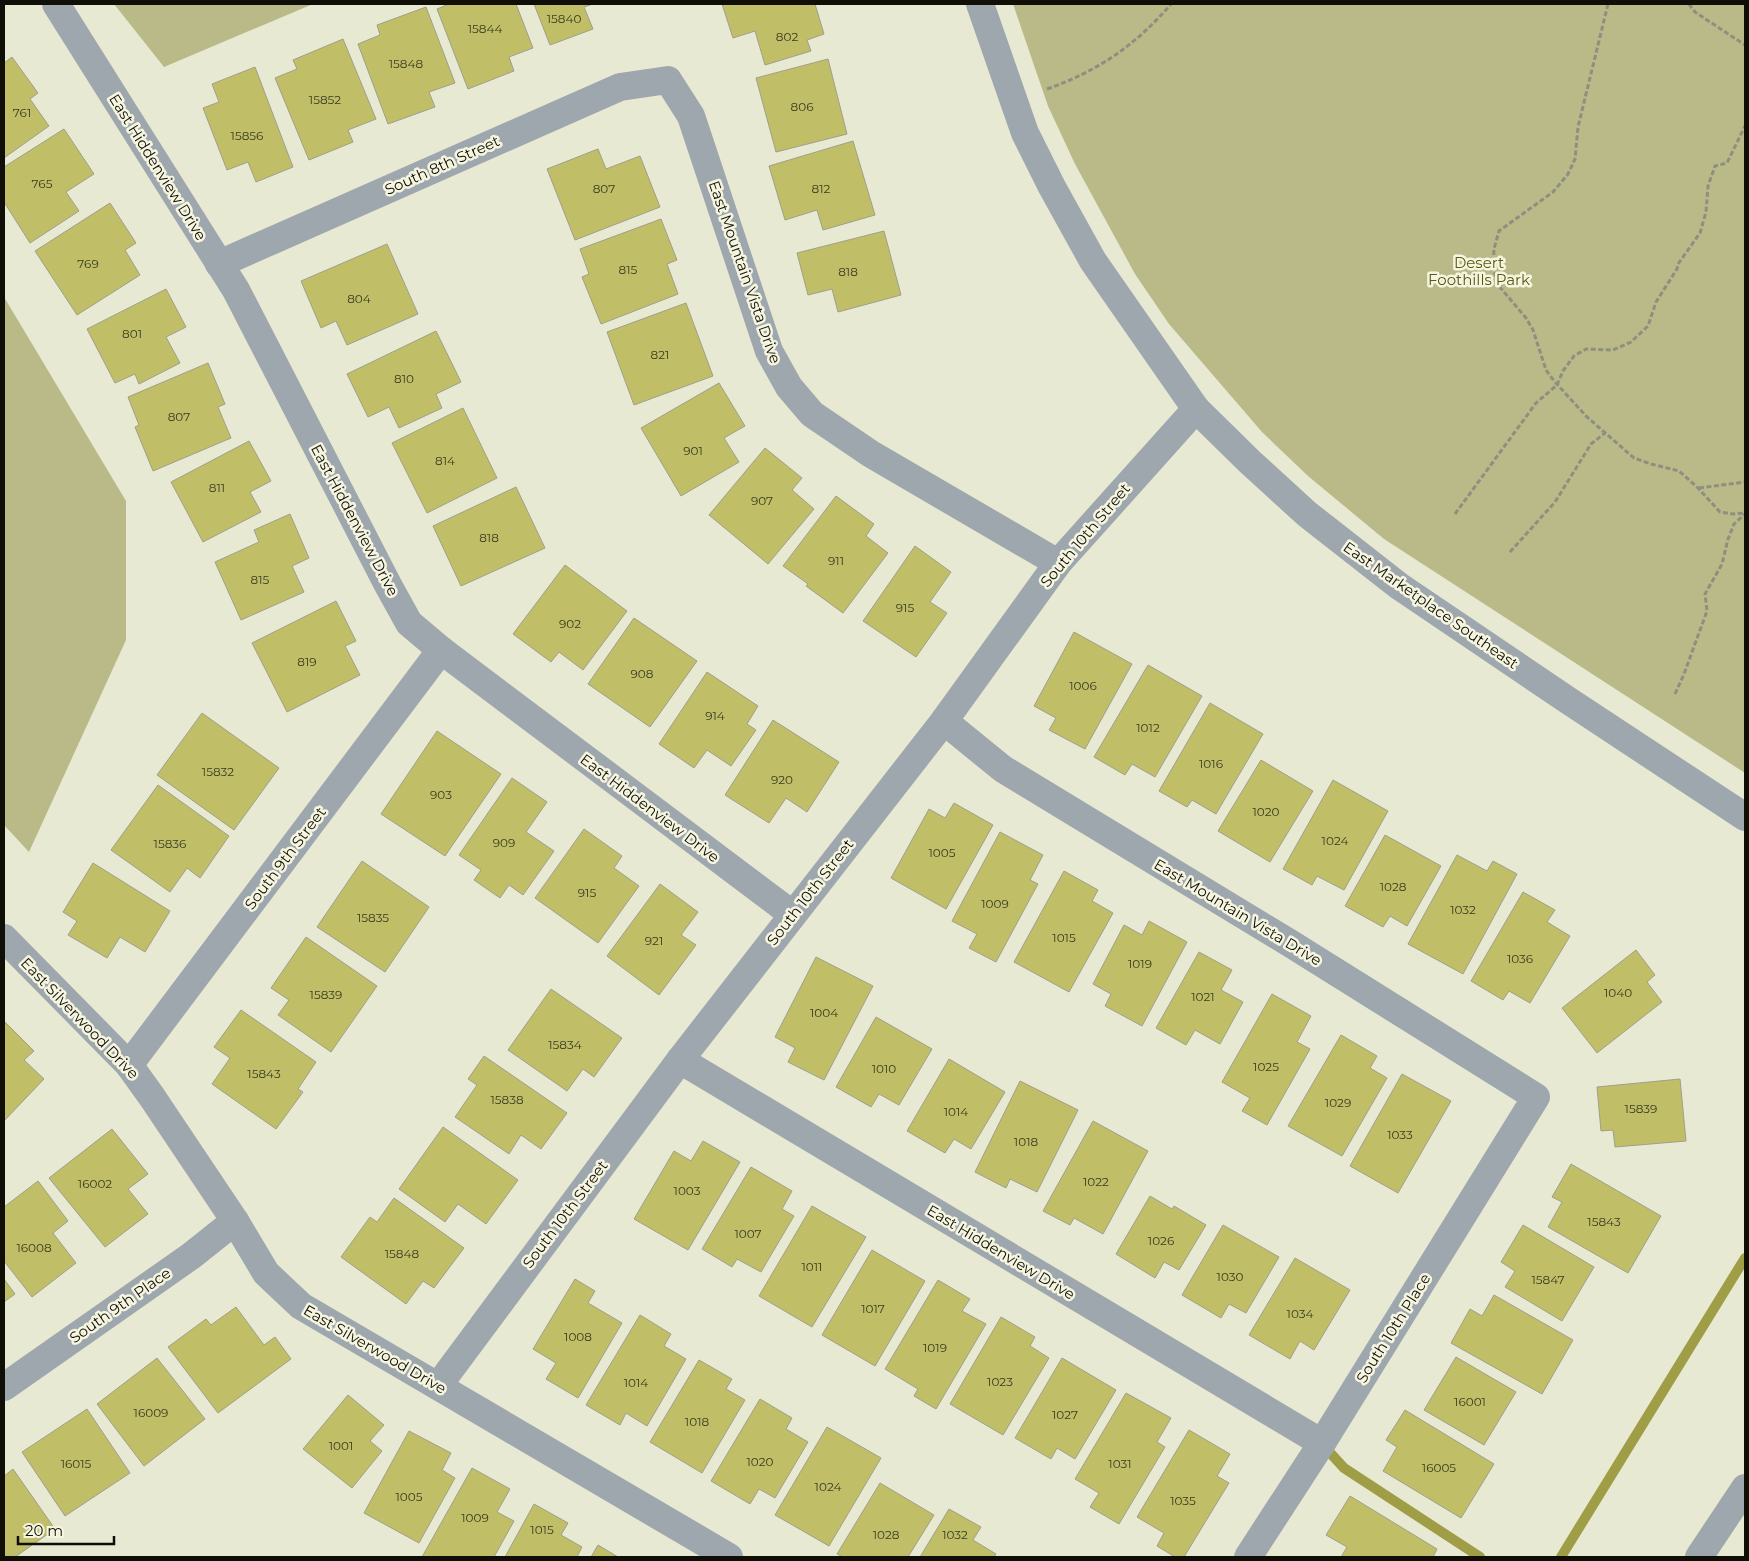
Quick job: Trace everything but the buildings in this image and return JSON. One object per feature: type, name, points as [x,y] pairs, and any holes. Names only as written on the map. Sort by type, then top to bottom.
[{"type":"street","name":"East Hiddenview Drive","points":[[56,4],[236,290],[409,623],[441,650],[792,914]]},
{"type":"street","name":"East Marketplace Southeast","points":[[980,4],[1025,133],[1052,187],[1093,261],[1196,409],[1307,514],[1399,586],[1568,701],[1745,817]]},
{"type":"street","name":"South 8th Street","points":[[219,264],[620,87],[668,80]]},
{"type":"street","name":"East Mountain Vista Drive","points":[[668,80],[691,116],[769,351],[789,387],[812,414],[871,454],[1058,563]]},
{"type":"street","name":"South 10th Street","points":[[438,1386],[680,1060],[944,721],[1058,563],[1196,409]]},
{"type":"street","name":"South 9th Street","points":[[129,1065],[441,650]]},
{"type":"street","name":"East Mountain Vista Drive","points":[[944,721],[1003,769],[1288,942],[1536,1097]]},
{"type":"street","name":"East Silverwood Drive","points":[[4,938],[129,1065],[152,1096],[235,1221],[266,1273],[301,1306],[729,1557]]},
{"type":"street","name":"East Hiddenview Drive","points":[[680,1060],[1322,1443]]},
{"type":"street","name":"South 10th Place","points":[[1248,1557],[1322,1443],[1536,1097]]},
{"type":"street","name":"South 9th Place","points":[[4,1387],[191,1256],[235,1221]]},
{"type":"street","points":[[1699,1557],[1745,1488]]},
{"type":"path","points":[[1047,89],[1074,79],[1099,66],[1153,26],[1171,4]]},
{"type":"path","points":[[1608,4],[1578,127],[1575,159],[1568,174],[1553,192],[1499,231],[1494,249],[1493,268],[1499,286],[1526,318],[1546,370],[1557,385],[1587,417],[1634,458],[1678,470],[1720,512],[1745,514]]},
{"type":"path","points":[[1690,4],[1695,12],[1745,45]]},
{"type":"path","points":[[1455,514],[1536,403],[1557,385],[1574,356],[1586,349],[1613,350],[1631,342],[1648,326],[1656,302],[1678,264],[1700,233],[1706,212],[1708,186],[1716,166],[1727,163],[1745,126]]},
{"type":"path","points":[[1510,552],[1556,502],[1591,444],[1605,433]]},
{"type":"path","points":[[1698,488],[1745,482]]},
{"type":"path","points":[[1675,694],[1688,665],[1707,611],[1705,594],[1722,564],[1734,524],[1745,514]]},
{"type":"green space","points":[[114,4],[313,4],[164,67]]},
{"type":"green space","name":"Desert Foothills Park","points":[[1013,4],[1745,4],[1745,773],[1384,539],[1308,476],[1262,432],[1169,324],[1135,274],[1075,164],[1048,106]]},
{"type":"green space","points":[[4,297],[126,501],[126,640],[29,852],[4,825]]},
{"type":"waterway","points":[[1561,1557],[1745,1258]]},
{"type":"waterway","points":[[1322,1444],[1344,1468],[1480,1557]]}]
